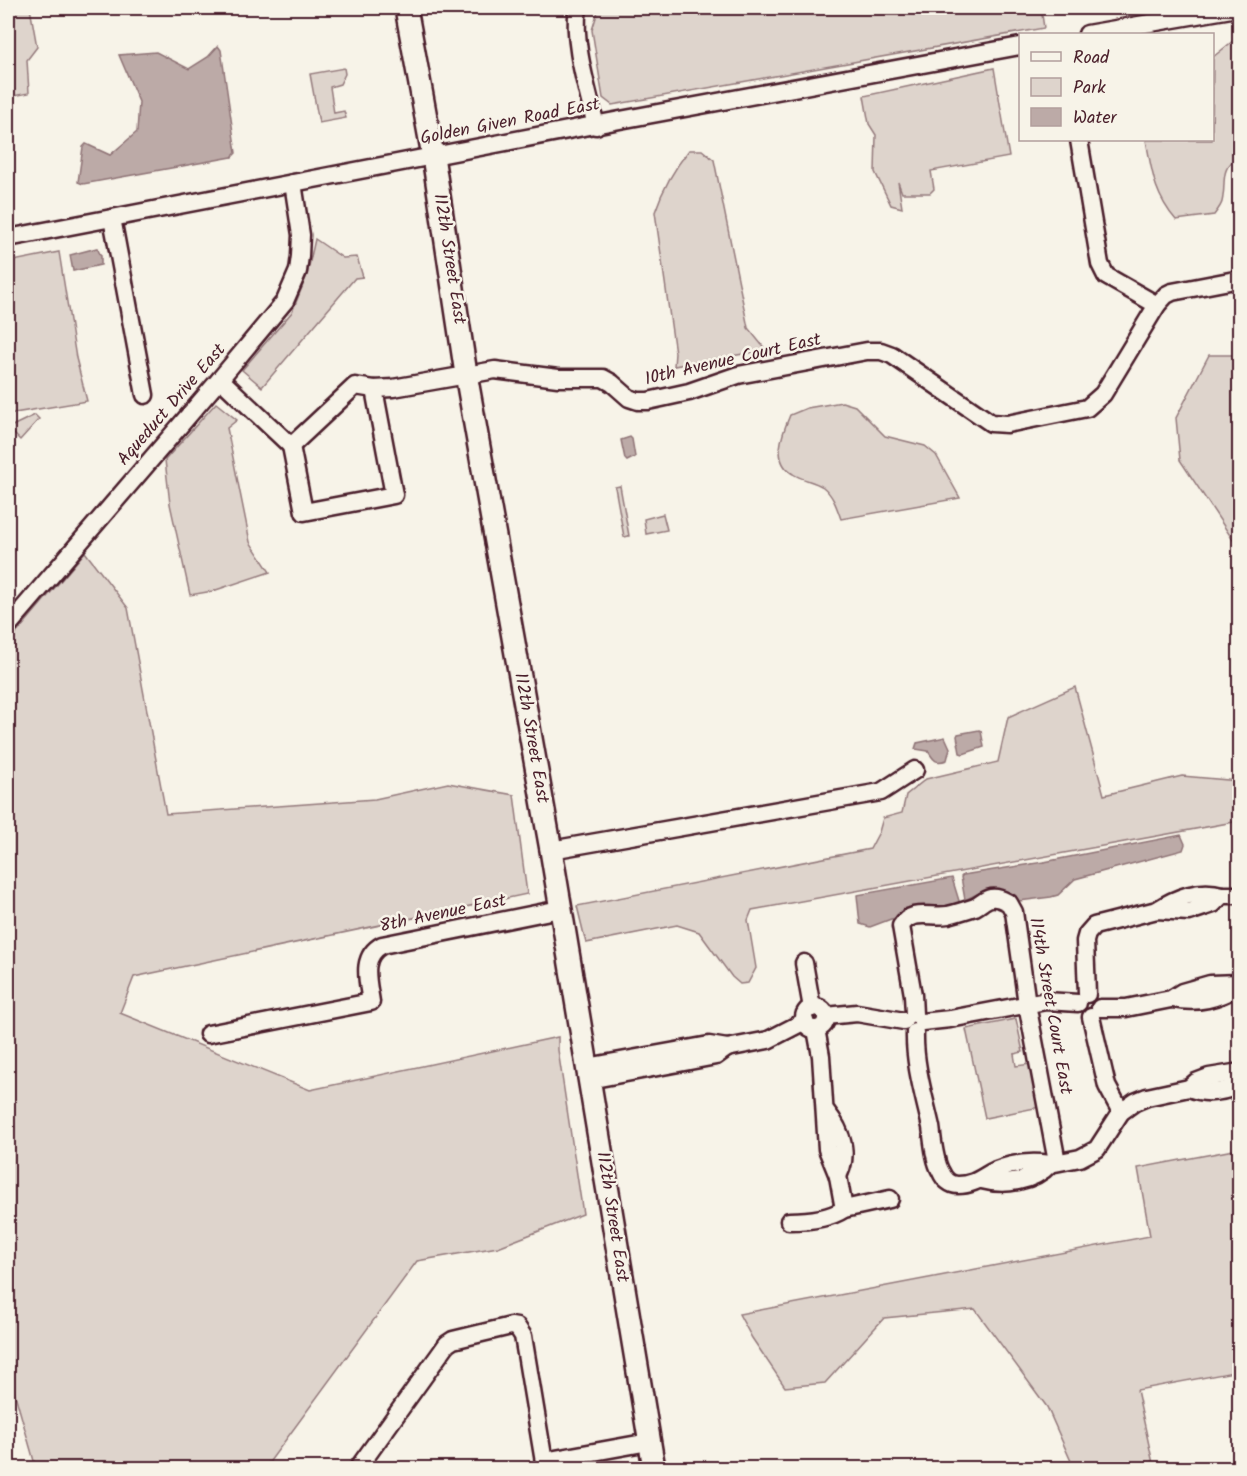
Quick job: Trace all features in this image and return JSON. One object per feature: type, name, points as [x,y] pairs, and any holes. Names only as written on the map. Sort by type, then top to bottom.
[{"type":"main road","name":"112th Street East","points":[[406,8],[433,156],[466,374],[551,850],[654,1468]]},
{"type":"street","points":[[578,8],[580,51],[596,126]]},
{"type":"street","points":[[1093,33],[1237,8]]},
{"type":"street","name":"Golden Given Road East","points":[[8,238],[1019,46]]},
{"type":"street","points":[[1079,141],[1100,264],[1106,276],[1157,305]]},
{"type":"street","name":"Aqueduct Drive East","points":[[8,626],[226,384],[278,312],[295,280],[300,256],[301,235],[293,183]]},
{"type":"street","points":[[112,218],[145,395]]},
{"type":"street","name":"10th Avenue Court East","points":[[291,446],[355,386],[374,389],[393,388],[495,370],[558,378],[603,378],[630,398],[648,401],[689,393],[738,375],[850,354],[881,351],[901,360],[991,423],[1007,424],[1087,408],[1103,394],[1157,305],[1166,295],[1239,279]]},
{"type":"street","points":[[226,384],[291,446],[304,512],[394,495],[374,389]]},
{"type":"street","points":[[551,850],[881,792],[915,770]]},
{"type":"street","points":[[1082,999],[1085,940],[1094,926],[1157,910],[1170,901],[1197,894],[1212,892],[1222,895],[1239,895]]},
{"type":"street","name":"114th Street Court East","points":[[914,1022],[913,995],[901,926],[903,922],[913,915],[948,915],[976,906],[987,899],[994,898],[1009,903],[1014,912],[1054,1163]]},
{"type":"street","name":"8th Avenue East","points":[[208,1034],[371,1002],[366,967],[372,952],[382,945],[560,909]]},
{"type":"street","points":[[804,963],[821,1056],[827,1149],[838,1176],[844,1209]]},
{"type":"street","points":[[1096,1013],[1172,999],[1186,1002],[1212,999],[1239,985]]},
{"type":"street","points":[[681,1057],[716,1056],[727,1048],[768,1040],[815,1018],[857,1013],[914,1022],[950,1019],[1046,1001],[1082,999],[1091,994],[1099,999],[1096,1013],[1109,1094],[1121,1112]]},
{"type":"street","points":[[914,1022],[922,1095],[939,1170],[951,1183],[958,1185],[982,1180],[994,1183],[1013,1182],[1045,1170],[1054,1163],[1080,1158],[1096,1149],[1121,1112],[1127,1107],[1147,1097],[1189,1088],[1196,1082],[1209,1077],[1239,1072]]},
{"type":"street","points":[[662,1042],[673,1044],[681,1057],[678,1072],[668,1077],[657,1076],[649,1063],[652,1047],[662,1042]]},
{"type":"street","points":[[588,1074],[649,1063]]},
{"type":"street","points":[[1189,1088],[1199,1093],[1222,1091],[1239,1085]]},
{"type":"street","points":[[789,1221],[816,1219],[837,1214],[844,1209],[890,1199]]},
{"type":"street","points":[[358,1468],[447,1344],[453,1340],[511,1326],[517,1326],[523,1336],[544,1465],[649,1442]]},
{"type":"green space","points":[[8,8],[30,8],[37,47],[27,60],[29,93],[8,97]]},
{"type":"green space","points":[[599,8],[1041,8],[1044,28],[612,105],[603,98],[592,30]]},
{"type":"green space","points":[[1239,39],[1239,156],[1228,166],[1224,176],[1222,202],[1214,215],[1176,220],[1158,192],[1146,141],[1214,141],[1214,56]]},
{"type":"green space","points":[[344,68],[345,74],[340,84],[330,87],[334,113],[344,111],[346,118],[319,123],[310,74]]},
{"type":"green space","points":[[994,68],[1009,157],[931,171],[934,189],[930,193],[902,193],[898,182],[902,208],[891,205],[875,172],[876,135],[869,124],[864,96]]},
{"type":"green space","points":[[689,150],[702,150],[714,160],[748,328],[766,350],[674,366],[675,353],[655,212],[669,180]]},
{"type":"green space","points":[[315,239],[343,258],[357,257],[363,277],[355,278],[262,387],[242,370],[292,312],[307,275]]},
{"type":"green space","points":[[59,252],[76,358],[87,401],[8,414],[8,262]]},
{"type":"green space","points":[[1209,355],[1239,355],[1239,549],[1180,460],[1176,418]]},
{"type":"green space","points":[[842,402],[855,406],[885,436],[925,446],[936,455],[960,498],[841,519],[832,498],[823,487],[786,469],[780,455],[780,447],[790,415],[807,408]]},
{"type":"green space","points":[[216,403],[237,420],[227,428],[250,542],[270,572],[213,591],[190,595],[170,504],[165,460]]},
{"type":"green space","points":[[35,415],[39,419],[20,440],[8,428]]},
{"type":"green space","points":[[620,486],[629,536],[624,537],[615,487]]},
{"type":"green space","points":[[663,514],[667,530],[646,534],[644,519]]},
{"type":"green space","points":[[85,552],[128,608],[166,814],[375,799],[448,783],[514,795],[527,894],[134,977],[120,1013],[310,1090],[558,1037],[558,1050],[583,1214],[498,1247],[417,1261],[265,1468],[36,1468],[8,1370],[8,643]]},
{"type":"green space","points":[[1075,687],[1104,795],[1182,776],[1239,781],[1239,821],[752,910],[748,920],[756,968],[748,983],[740,984],[732,977],[699,932],[677,925],[586,943],[577,906],[870,849],[883,818],[902,813],[906,795],[926,779],[998,762],[1008,717]]},
{"type":"green space","points":[[1016,1019],[1023,1052],[1014,1054],[1016,1066],[1031,1064],[1040,1107],[985,1118],[966,1029]]},
{"type":"green space","points":[[1239,1149],[1239,1371],[1137,1390],[1154,1468],[1074,1468],[1047,1407],[975,1309],[884,1318],[825,1383],[785,1387],[739,1314],[1150,1236],[1138,1168]]},
{"type":"water","points":[[218,46],[221,50],[236,153],[232,157],[83,184],[78,182],[83,147],[86,144],[110,155],[137,132],[139,102],[119,55],[156,52],[189,69],[208,57]]},
{"type":"water","points":[[97,248],[101,256],[101,265],[73,271],[70,255]]},
{"type":"water","points":[[630,437],[635,457],[627,461],[621,440]]},
{"type":"water","points":[[979,730],[984,747],[960,753],[958,734]]},
{"type":"water","points":[[945,737],[950,748],[947,760],[937,761],[928,751],[915,749],[917,743]]},
{"type":"water","points":[[1181,835],[1185,844],[1183,850],[1075,879],[1058,895],[1019,901],[995,892],[981,892],[965,900],[961,877],[963,875],[1044,862]]},
{"type":"water","points":[[952,878],[960,904],[891,919],[870,927],[860,924],[857,895]]}]
